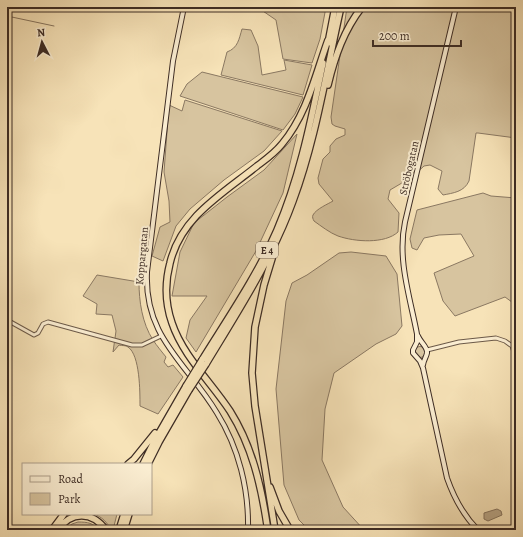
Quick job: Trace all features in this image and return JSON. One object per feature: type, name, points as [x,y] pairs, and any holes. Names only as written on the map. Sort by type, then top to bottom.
[{"type":"highway","name":"E 4","points":[[204,362],[260,264],[288,204],[304,151],[335,7]]},
{"type":"highway","name":"E 4","points":[[148,463],[188,388],[254,286],[281,231],[300,182],[321,101],[341,7]]},
{"type":"highway","points":[[321,101],[342,39],[354,17],[362,7]]},
{"type":"highway","points":[[268,528],[259,478],[250,450],[230,412],[185,350],[177,336],[168,309],[167,281],[172,256],[177,243],[192,220],[202,209],[266,159],[281,145],[291,132],[307,102],[328,40]]},
{"type":"highway","points":[[275,530],[253,389],[252,367],[253,339],[259,304],[281,231]]},
{"type":"highway","name":"E 4","points":[[144,463],[167,418],[188,388]]},
{"type":"highway","points":[[129,463],[167,418]]},
{"type":"highway","points":[[265,471],[279,511],[290,530]]},
{"type":"highway","points":[[52,530],[63,515]]},
{"type":"highway","points":[[119,530],[124,515]]},
{"type":"highway","points":[[124,530],[129,515]]},
{"type":"highway","points":[[58,530],[63,522],[71,518],[85,516],[93,518],[106,530]]},
{"type":"street","name":"Koppargatan","points":[[184,7],[172,69],[147,272],[149,304],[161,336],[213,407],[232,442],[245,487],[248,530]]},
{"type":"street","name":"Ströbogatan","points":[[416,345],[416,334],[402,258],[402,235],[456,7]]},
{"type":"street","points":[[7,320],[34,335],[38,333],[43,324],[48,322],[132,345],[142,345],[161,336]]},
{"type":"street","name":"Ströbogatan","points":[[416,334],[419,341],[423,345]]},
{"type":"street","points":[[427,350],[480,339],[496,338],[505,341],[512,346],[515,356],[516,387]]},
{"type":"street","points":[[427,350],[423,345],[416,345],[412,353],[415,358],[418,359],[423,368],[447,478],[455,498],[462,510],[478,530]]},
{"type":"street","points":[[423,368],[427,350]]},
{"type":"street","points":[[418,359],[424,358]]},
{"type":"green space","points":[[257,7],[326,7],[320,39],[312,63],[283,59],[276,20]]},
{"type":"green space","points":[[347,7],[516,7],[516,138],[476,133],[469,181],[461,190],[443,195],[438,189],[442,171],[430,165],[424,166],[412,177],[390,190],[388,199],[399,213],[398,232],[386,239],[361,241],[338,236],[314,221],[313,217],[313,215],[322,207],[333,201],[319,184],[318,178],[323,159],[330,152],[330,146],[336,139],[345,135],[345,129],[332,124],[331,117]]},
{"type":"green space","points":[[242,29],[251,30],[258,46],[262,75],[286,70],[284,60],[312,65],[303,95],[221,75],[227,52],[236,46]]},
{"type":"green space","points":[[202,72],[303,97],[295,114],[283,130],[180,96],[187,84]]},
{"type":"green space","points":[[185,100],[282,131],[264,151],[224,180],[190,209],[176,226],[163,261],[152,256],[160,227],[170,222],[169,201],[164,172],[169,105],[182,111]]},
{"type":"green space","points":[[297,134],[283,193],[256,251],[196,352],[186,338],[190,320],[207,296],[172,296],[180,252],[194,223],[264,170]]},
{"type":"green space","points":[[483,193],[491,196],[516,198],[516,305],[505,297],[455,316],[443,301],[434,273],[474,256],[461,234],[439,235],[424,238],[417,250],[412,248],[410,239],[417,210]]},
{"type":"green space","points":[[351,252],[386,256],[397,274],[402,326],[396,334],[376,344],[334,373],[325,409],[322,460],[343,507],[364,530],[309,530],[299,520],[284,485],[276,389],[286,301],[292,283],[307,275],[339,253]]},
{"type":"green space","points":[[97,275],[139,282],[142,312],[149,333],[166,357],[164,362],[168,367],[173,365],[183,377],[158,414],[140,406],[137,365],[132,351],[127,346],[119,345],[113,352],[116,331],[112,315],[96,314],[97,304],[83,296]]},
{"type":"green space","points":[[420,346],[424,348],[426,352],[424,356],[420,358],[416,356],[414,352],[416,348]]},
{"type":"green space","points":[[96,515],[117,515],[113,530],[111,530],[102,518]]},
{"type":"green space","points":[[78,522],[90,523],[99,530],[64,530],[72,524]]},
{"type":"shaded area","points":[[497,509],[501,511],[502,515],[488,521],[484,519],[484,513]]},
{"type":"waterway","points":[[7,16],[54,26]]}]
